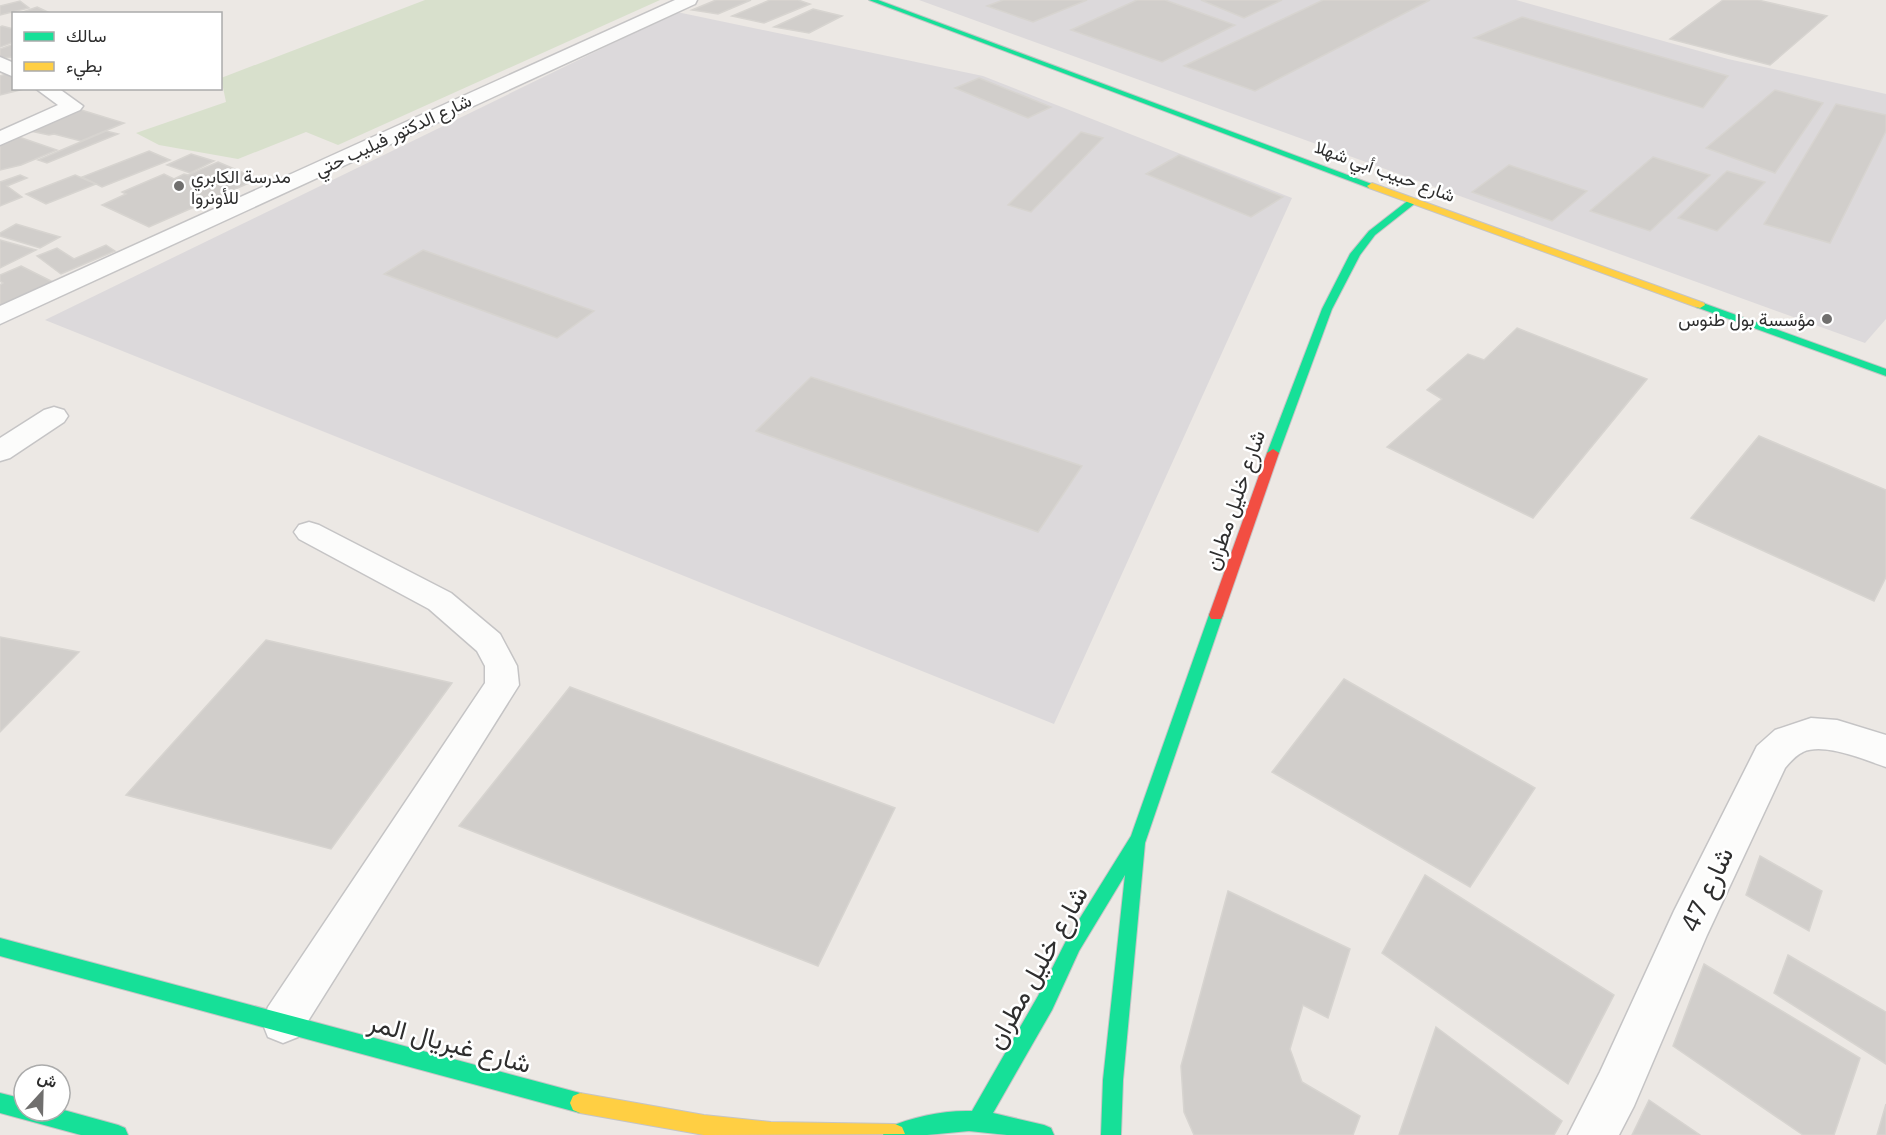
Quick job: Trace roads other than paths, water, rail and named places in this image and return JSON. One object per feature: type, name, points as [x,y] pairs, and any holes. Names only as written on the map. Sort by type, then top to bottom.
[{"type":"main road","name":"شارع حبيب أبي شهلا","points":[[872,0],[1413,201],[1886,373]]},
{"type":"main road","name":"شارع خليل مطران","points":[[979,1118],[1045,1003],[1073,945],[1138,839],[1285,418],[1327,309],[1360,247],[1372,233],[1413,201]]},
{"type":"main road","name":"شارع خليل مطران","points":[[1111,1135],[1113,1080],[1138,839]]},
{"type":"main road","name":"شارع غبريال المر","points":[[0,947],[570,1101],[641,1115],[771,1132],[894,1134],[936,1120],[979,1118],[1014,1124],[1044,1135]]},
{"type":"main road","points":[[72,1122],[118,1135]]},
{"type":"street","name":"شارع الدكتور فيليب حتي","points":[[0,316],[689,0]]},
{"type":"street","points":[[0,139],[73,106],[47,90]]},
{"type":"street","points":[[0,451],[54,416]]},
{"type":"street","name":"شارع 47","points":[[1593,1135],[1617,1089],[1689,925],[1771,757],[1788,741],[1808,734],[1834,735],[1886,751]]},
{"type":"lane","points":[[283,1022],[502,685],[501,666],[489,644],[440,601],[309,532]]},
{"type":"place","name":"مدرسة الكابري للأونروا","points":[[179,186]]},
{"type":"place","name":"مؤسسة بول طنوس","points":[[1827,319]]}]
